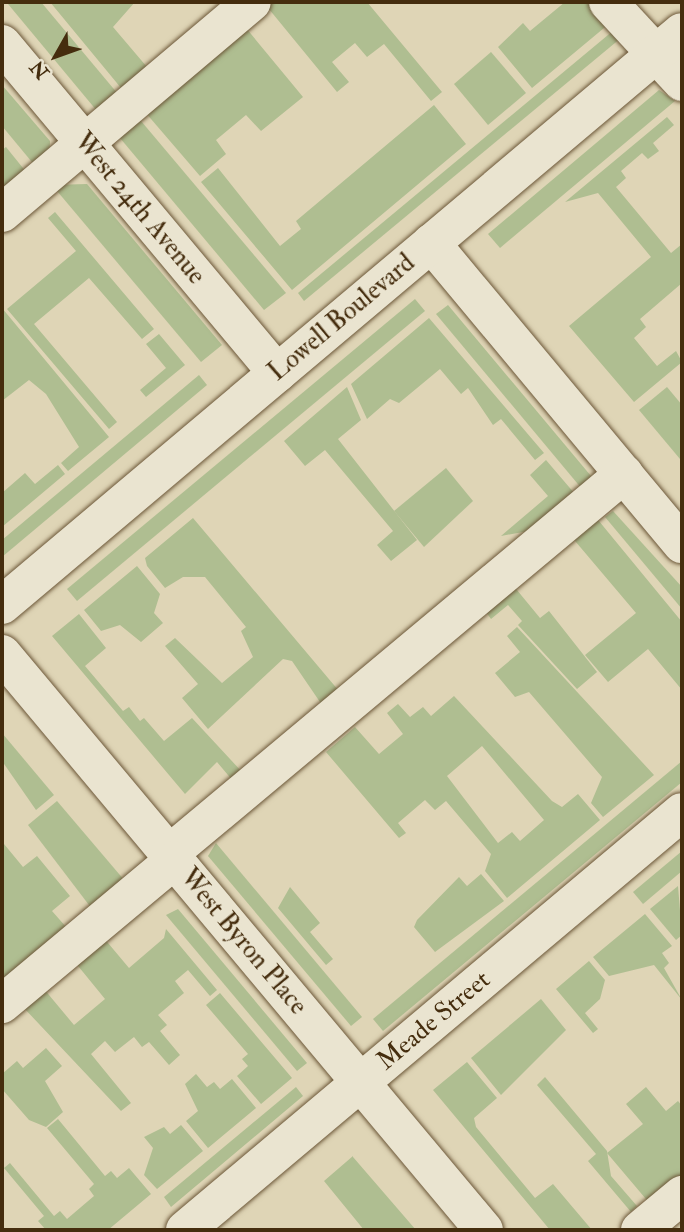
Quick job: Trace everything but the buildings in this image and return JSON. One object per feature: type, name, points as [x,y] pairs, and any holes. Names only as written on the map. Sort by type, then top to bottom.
[{"type":"street","points":[[2,212],[252,2]]},
{"type":"street","points":[[608,2],[669,43],[682,82]]},
{"type":"street","name":"Lowell Boulevard","points":[[2,605],[669,43]]},
{"type":"street","name":"West 24th Avenue","points":[[2,44],[277,373]]},
{"type":"street","points":[[431,243],[682,544]]},
{"type":"street","points":[[2,1004],[624,474]]},
{"type":"street","name":"West Byron Place","points":[[2,654],[484,1230]]},
{"type":"street","name":"Meade Street","points":[[185,1230],[682,812]]},
{"type":"street","points":[[640,1230],[682,1195]]},
{"type":"green space","points":[[41,2],[123,100],[102,117],[8,4]]},
{"type":"green space","points":[[50,2],[135,2],[113,27],[147,67],[121,88]]},
{"type":"green space","points":[[367,2],[442,92],[431,101],[384,44],[367,57],[355,43],[332,62],[349,82],[337,92],[264,3]]},
{"type":"green space","points":[[565,2],[592,2],[610,23],[532,88],[498,47],[523,23],[530,31]]},
{"type":"green space","points":[[620,25],[627,33],[304,301],[298,293]]},
{"type":"green space","points":[[246,28],[303,97],[261,131],[246,115],[216,140],[226,154],[200,176],[145,112]]},
{"type":"green space","points":[[491,52],[526,93],[488,125],[454,84]]},
{"type":"green space","points":[[2,85],[50,141],[49,166],[41,173],[2,126]]},
{"type":"green space","points":[[659,90],[675,101],[500,248],[488,234]]},
{"type":"green space","points":[[434,105],[466,144],[292,290],[201,182],[218,168],[280,246],[301,229],[296,221]]},
{"type":"green space","points":[[136,115],[286,293],[264,310],[115,132]]},
{"type":"green space","points":[[667,117],[674,125],[653,143],[659,151],[648,159],[642,153],[621,171],[626,178],[616,187],[671,253],[682,244],[682,283],[640,319],[646,327],[634,338],[657,366],[676,351],[682,362],[634,402],[569,326],[651,257],[598,193],[565,202]]},
{"type":"green space","points":[[6,147],[31,178],[2,202],[2,150]]},
{"type":"green space","points":[[87,184],[222,345],[201,362],[52,185]]},
{"type":"green space","points":[[55,212],[154,329],[142,339],[89,278],[34,324],[117,422],[109,429],[7,309],[76,251],[48,218]]},
{"type":"green space","points":[[415,299],[425,311],[77,601],[67,589]]},
{"type":"green space","points":[[448,305],[591,476],[582,489],[436,314]]},
{"type":"green space","points":[[2,308],[109,437],[68,471],[61,463],[79,447],[46,394],[29,380],[2,401]]},
{"type":"green space","points":[[429,318],[544,453],[535,460],[501,419],[493,425],[468,388],[461,394],[440,369],[399,403],[390,399],[367,419],[351,384]]},
{"type":"green space","points":[[159,334],[185,365],[146,397],[140,390],[166,368],[146,344]]},
{"type":"green space","points":[[199,375],[207,385],[2,557],[2,540]]},
{"type":"green space","points":[[347,387],[361,420],[338,439],[417,540],[391,561],[377,545],[393,531],[325,450],[305,466],[284,441]]},
{"type":"green space","points":[[667,387],[682,405],[680,459],[639,410]]},
{"type":"green space","points":[[546,460],[575,494],[534,530],[501,536],[548,496],[530,475]]},
{"type":"green space","points":[[58,465],[65,474],[2,527],[2,493],[25,473],[35,484]]},
{"type":"green space","points":[[446,468],[473,501],[424,547],[394,511]]},
{"type":"green space","points":[[613,511],[682,587],[682,609],[605,517]]},
{"type":"green space","points":[[594,515],[682,622],[682,690],[648,649],[608,682],[585,655],[636,613],[570,535]]},
{"type":"green space","points":[[193,518],[339,691],[322,705],[292,661],[283,659],[208,729],[182,698],[198,684],[165,646],[175,638],[222,683],[253,657],[241,631],[246,627],[205,577],[183,577],[165,588],[147,566],[145,558]]},
{"type":"green space","points":[[137,566],[160,594],[154,613],[163,623],[141,642],[120,625],[101,631],[84,610]]},
{"type":"green space","points":[[512,584],[540,618],[549,611],[597,672],[577,689],[518,625],[522,621],[508,605],[491,619],[483,608]]},
{"type":"green space","points":[[79,614],[106,648],[85,666],[123,711],[129,707],[140,721],[144,718],[164,741],[192,718],[243,773],[233,781],[217,762],[185,794],[52,636]]},
{"type":"green space","points":[[517,627],[654,775],[603,817],[591,803],[602,777],[529,692],[515,697],[495,673],[520,652],[507,636]]},
{"type":"green space","points":[[454,696],[552,801],[562,807],[578,794],[600,820],[507,898],[485,871],[491,854],[446,801],[435,810],[425,800],[398,823],[406,833],[399,838],[326,752],[355,727],[379,754],[403,734],[387,713],[398,704],[410,717],[423,707],[431,716]],"holes":[[[482,746],[544,820],[520,841],[512,832],[498,843],[447,776]]]},
{"type":"green space","points":[[2,733],[54,795],[36,810],[2,761]]},
{"type":"green space","points":[[682,761],[682,782],[383,1031],[373,1019]]},
{"type":"green space","points":[[57,801],[125,881],[92,909],[28,825]]},
{"type":"green space","points":[[216,843],[362,1017],[351,1026],[208,856]]},
{"type":"green space","points":[[4,844],[23,867],[37,856],[70,896],[52,911],[67,928],[2,983]]},
{"type":"green space","points":[[682,851],[682,871],[643,904],[633,892]]},
{"type":"green space","points":[[481,874],[504,901],[435,952],[414,927],[417,920],[459,877],[467,886]]},
{"type":"green space","points":[[678,886],[682,935],[676,940],[650,909]]},
{"type":"green space","points":[[290,887],[320,923],[310,932],[333,959],[326,965],[278,908]]},
{"type":"green space","points":[[178,909],[307,1063],[297,1071],[166,915]]},
{"type":"green space","points":[[645,914],[672,946],[662,953],[669,963],[664,968],[682,1000],[654,965],[609,976],[593,957]]},
{"type":"green space","points":[[166,929],[217,990],[210,996],[188,970],[175,981],[184,993],[158,1015],[167,1025],[160,1031],[180,1055],[169,1065],[149,1042],[142,1047],[134,1037],[115,1052],[105,1041],[91,1054],[131,1103],[121,1111],[23,1007],[44,989],[74,1025],[105,999],[74,961],[103,937],[129,968],[164,938]]},
{"type":"green space","points":[[589,961],[605,980],[600,999],[585,1013],[598,1029],[593,1033],[556,989]]},
{"type":"green space","points":[[220,993],[292,1078],[261,1104],[237,1076],[248,1066],[242,1059],[248,1054],[206,1005]]},
{"type":"green space","points":[[541,999],[566,1030],[501,1095],[471,1058]]},
{"type":"green space","points":[[46,1048],[62,1066],[45,1081],[63,1112],[46,1127],[29,1120],[2,1089],[2,1074],[17,1061],[23,1068]]},
{"type":"green space","points":[[467,1062],[497,1098],[474,1118],[476,1127],[535,1198],[553,1184],[592,1230],[550,1230],[433,1090]]},
{"type":"green space","points":[[196,1074],[207,1087],[214,1082],[220,1089],[232,1079],[256,1108],[208,1148],[186,1121],[198,1111],[185,1084]]},
{"type":"green space","points":[[545,1077],[607,1151],[611,1176],[637,1206],[631,1212],[588,1161],[596,1154],[537,1085]]},
{"type":"green space","points":[[296,1087],[303,1096],[171,1207],[164,1197]]},
{"type":"green space","points":[[646,1087],[666,1111],[678,1101],[682,1106],[682,1179],[651,1205],[607,1153],[643,1124],[626,1104]]},
{"type":"green space","points":[[58,1119],[105,1176],[111,1171],[117,1178],[129,1168],[151,1194],[108,1230],[46,1230],[38,1221],[44,1216],[4,1168],[10,1163],[54,1216],[60,1211],[67,1219],[94,1196],[89,1189],[94,1184],[47,1128]]},
{"type":"green space","points":[[181,1125],[203,1151],[157,1189],[144,1175],[153,1148],[144,1137],[164,1127],[170,1134]]},
{"type":"green space","points":[[353,1156],[416,1230],[364,1230],[324,1181]]}]
